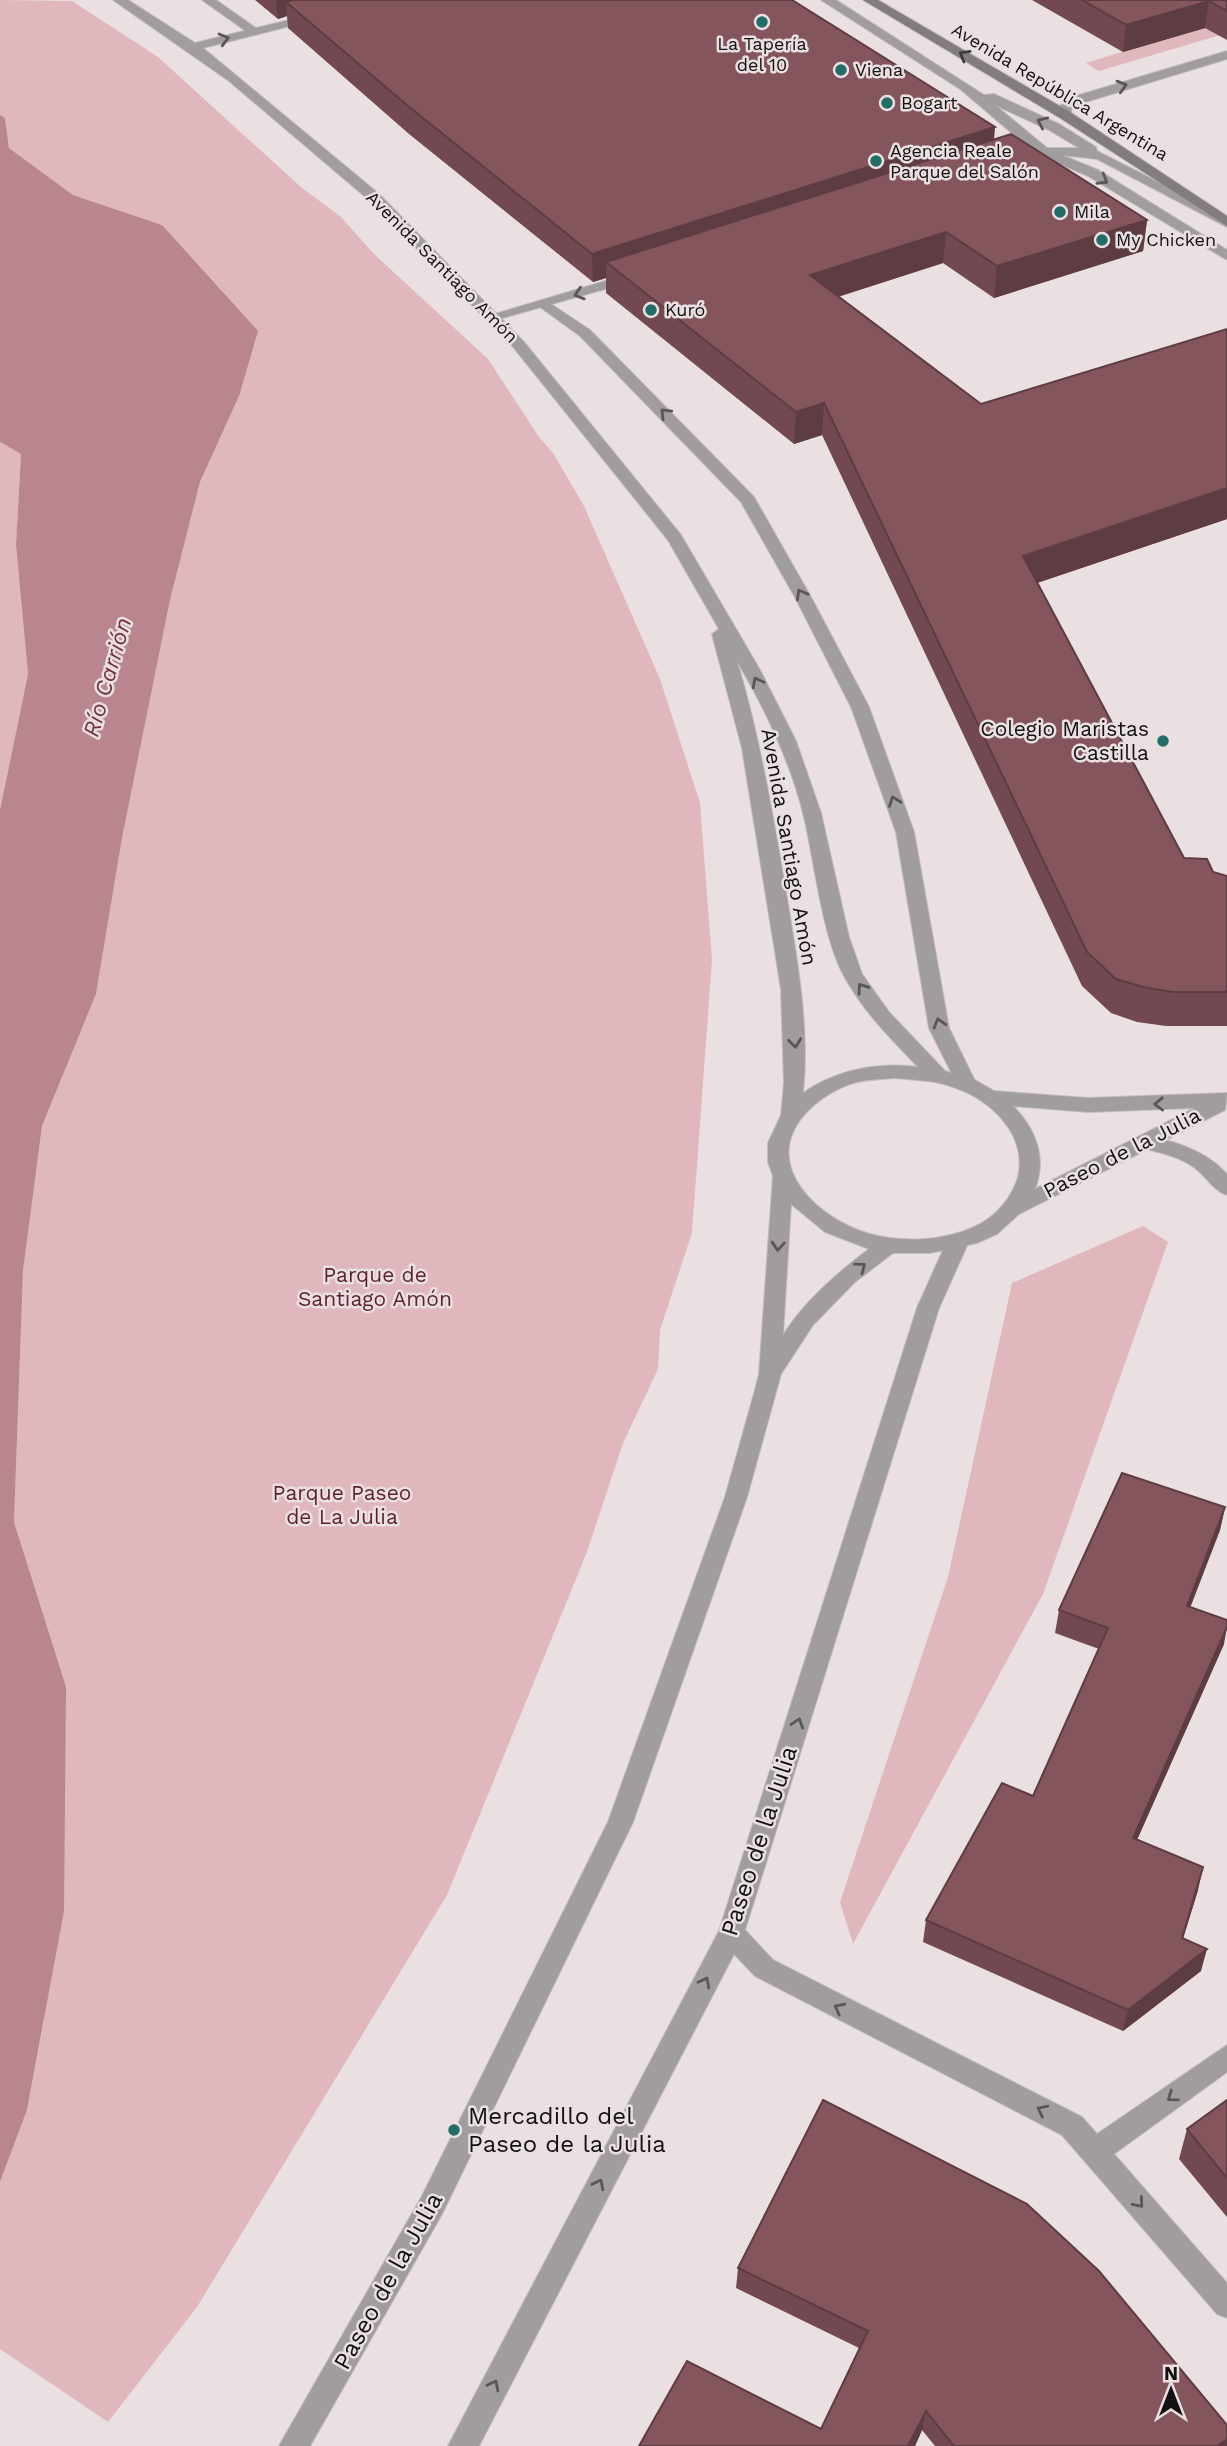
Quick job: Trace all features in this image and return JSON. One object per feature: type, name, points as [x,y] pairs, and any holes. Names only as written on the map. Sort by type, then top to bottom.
[{"type":"main road","name":"Avenida República Argentina","points":[[869,0],[1065,115],[1227,223]]},
{"type":"street","name":"Avenida Santiago Amón","points":[[119,0],[193,47],[374,197],[519,345],[667,528],[751,670],[787,741],[812,813],[840,937],[853,975],[882,1017],[938,1076]]},
{"type":"street","points":[[208,0],[254,31]]},
{"type":"street","name":"Avenida República Argentina","points":[[827,0],[965,86],[1054,127],[1101,156],[1227,223]]},
{"type":"street","points":[[193,47],[329,12]]},
{"type":"street","points":[[1065,115],[1066,107],[1074,101],[1227,55]]},
{"type":"street","name":"Avenida República Argentina","points":[[965,86],[1042,151],[1093,173],[1227,256]]},
{"type":"street","points":[[994,162],[1042,151]]},
{"type":"street","name":"Avenida República Argentina","points":[[1042,151],[1085,152],[1101,156]]},
{"type":"street","points":[[492,317],[650,272]]},
{"type":"street","points":[[545,304],[585,333],[748,500],[804,599],[860,707],[905,832],[939,1028],[967,1085]]},
{"type":"street","name":"Avenida Santiago Amón","points":[[705,593],[734,674],[756,772],[782,924],[797,1069],[791,1114]]},
{"type":"street","points":[[895,1072],[938,1076],[967,1085],[988,1097],[1015,1121],[1030,1149],[1031,1179],[1017,1207],[992,1228],[958,1241],[924,1247],[889,1245],[853,1237],[822,1222],[797,1202],[782,1178],[776,1156],[780,1134],[791,1114],[818,1091],[853,1076],[895,1072]]},
{"type":"street","name":"Paseo de la Julia","points":[[988,1097],[1088,1105],[1227,1100]]},
{"type":"street","name":"Paseo de la Julia","points":[[1017,1207],[1227,1100]]},
{"type":"street","points":[[1144,1142],[1182,1151],[1214,1169],[1227,1188]]},
{"type":"street","name":"Paseo de la Julia","points":[[294,2446],[432,2205],[620,1822],[736,1497],[770,1374],[782,1178]]},
{"type":"street","name":"Paseo de la Julia","points":[[463,2446],[731,1933],[928,1308],[958,1241]]},
{"type":"street","name":"Paseo de la Julia","points":[[770,1374],[806,1319],[847,1277],[889,1245]]},
{"type":"street","points":[[731,1933],[764,1968],[1072,2126],[1227,2304]]},
{"type":"street","points":[[1095,2151],[1227,2057]]},
{"type":"green space","name":"Parque de Santiago Amón","points":[[0,0],[72,1],[158,57],[302,188],[340,216],[375,255],[488,359],[539,437],[553,453],[584,506],[660,679],[700,803],[712,960],[692,1233],[660,1330],[658,1369],[623,1443],[587,1552],[447,1895],[197,2307],[108,2422],[0,2349],[0,2182],[27,2110],[44,2021],[64,1682],[14,1522],[23,1271],[42,1126],[96,994],[122,838],[170,600],[200,482],[239,396],[162,225],[73,195],[9,148],[5,118],[0,115]]},
{"type":"green space","points":[[1227,19],[1227,33],[1099,71],[1086,63]]},
{"type":"green space","points":[[0,442],[21,454],[16,545],[28,674],[0,810]]},
{"type":"green space","points":[[1143,1226],[1168,1242],[1043,1594],[853,1944],[840,1902],[948,1577],[1012,1283]]},
{"type":"water","name":"Río Carrión","points":[[0,115],[5,118],[9,148],[73,195],[162,225],[258,331],[239,396],[200,482],[170,600],[122,838],[96,994],[42,1126],[23,1271],[14,1522],[66,1687],[64,1911],[27,2110],[0,2182],[0,810],[28,674],[16,545],[21,454],[0,442]]},
{"type":"building","points":[[792,0],[995,127],[592,254],[408,106],[286,2]]},
{"type":"building","points":[[1082,0],[1227,0],[1227,11],[1209,1],[1126,25]]},
{"type":"building","points":[[1011,134],[1147,220],[997,266],[946,232],[810,275],[981,404],[1227,329],[1227,488],[1023,556],[1184,858],[1207,859],[1213,872],[1227,876],[1227,992],[1172,992],[1143,987],[1116,979],[1087,952],[824,403],[796,412],[606,262]]},
{"type":"building","points":[[1122,1473],[1225,1507],[1187,1606],[1227,1620],[1227,1627],[1133,1838],[1203,1867],[1182,1938],[1207,1949],[1128,2010],[926,1920],[1002,1783],[1033,1796],[1108,1628],[1059,1610]]},
{"type":"building","points":[[823,2100],[1027,2204],[1099,2271],[1227,2425],[1227,2439],[1218,2446],[954,2446],[926,2411],[908,2446],[639,2446],[687,2361],[821,2429],[868,2331],[738,2268]]},
{"type":"building","points":[[1227,2100],[1227,2178],[1187,2129]]},
{"type":"place","name":"La Tapería del 10","points":[[762,22]]},
{"type":"place","name":"Viena","points":[[841,70]]},
{"type":"place","name":"Bogart","points":[[887,103]]},
{"type":"place","name":"Agencia Reale Parque del Salón","points":[[876,161]]},
{"type":"place","name":"Mila","points":[[1060,212]]},
{"type":"place","name":"My Chicken","points":[[1102,240]]},
{"type":"place","name":"Kuró","points":[[651,310]]},
{"type":"place","name":"Colegio Maristas Castilla","points":[[1163,741]]},
{"type":"place","name":"Mercadillo del Paseo de la Julia","points":[[454,2130]]},
{"type":"park label","name":"Parque Paseo de La Julia","points":[[342,1505]]}]
